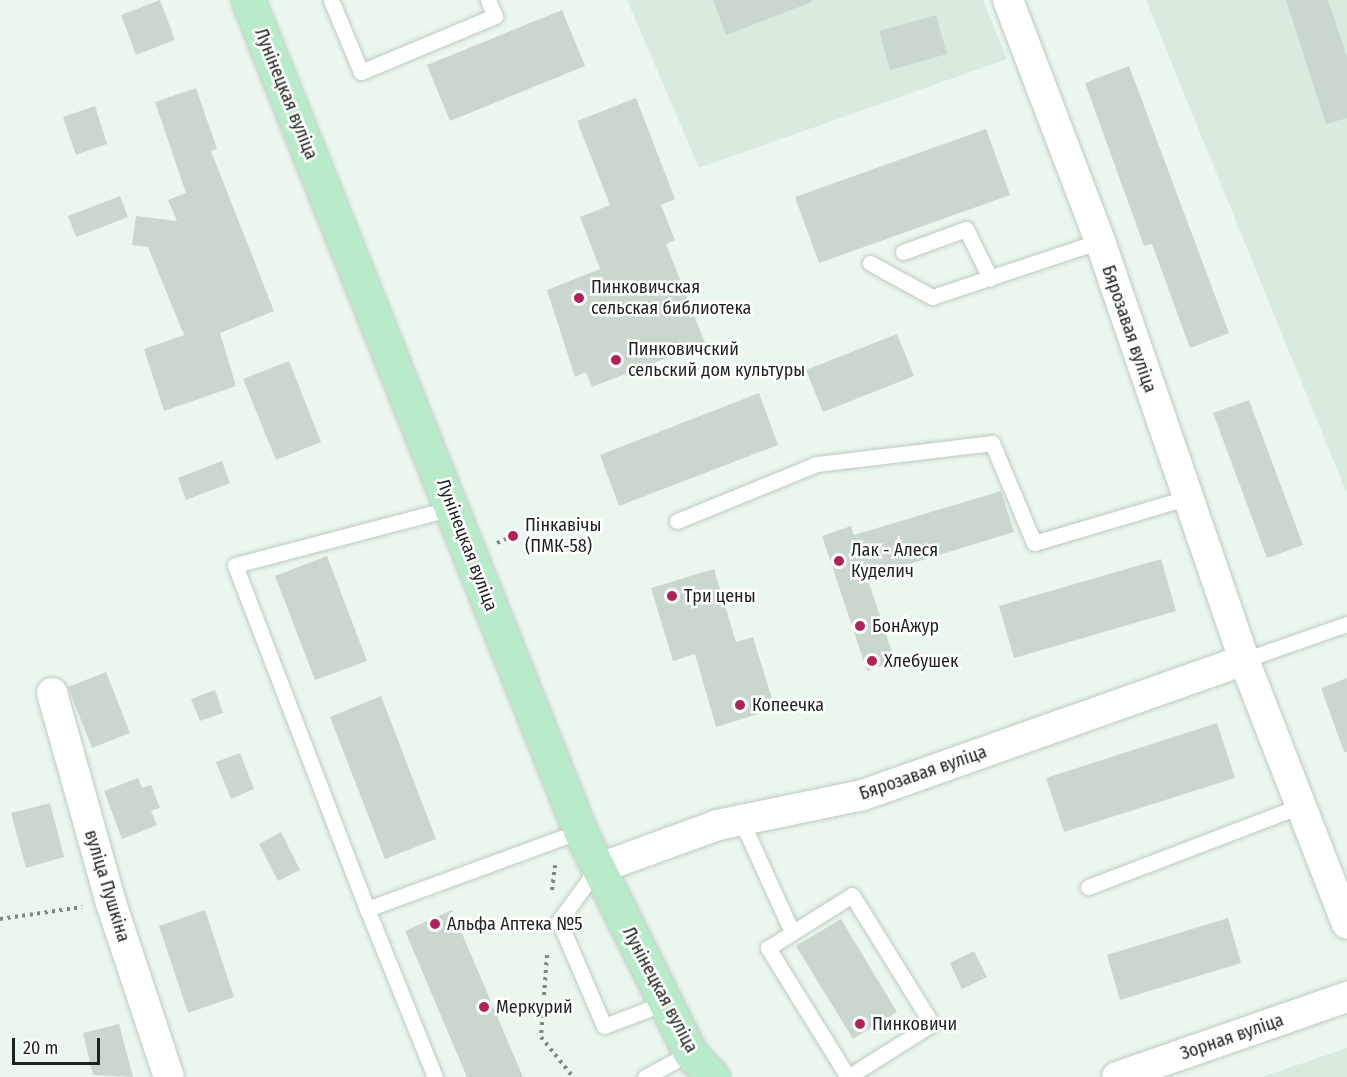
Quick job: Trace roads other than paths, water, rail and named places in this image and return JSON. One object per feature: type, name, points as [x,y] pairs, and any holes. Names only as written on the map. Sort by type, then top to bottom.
[{"type":"main road","name":"Лунінецкая вуліца","points":[[248,0],[453,507],[580,831],[690,1053],[712,1077]]},
{"type":"street","name":"Бярозавая вуліца","points":[[1008,0],[1100,241],[1186,498],[1244,660],[1347,924]]},
{"type":"street","name":"Бярозавая вуліца","points":[[597,869],[741,820],[863,795],[1244,660]]},
{"type":"street","name":"вуліца Пушкіна","points":[[52,693],[111,903],[169,1077]]},
{"type":"street","name":"Зорная вуліца","points":[[1117,1077],[1347,997]]},
{"type":"lane","points":[[331,0],[361,72],[495,16],[488,0]]},
{"type":"lane","points":[[903,252],[966,229],[990,278]]},
{"type":"lane","points":[[870,262],[932,297],[1100,241]]},
{"type":"lane","points":[[677,521],[817,464],[992,443],[1034,543],[1186,498]]},
{"type":"lane","points":[[435,1077],[367,909],[235,565],[453,507]]},
{"type":"lane","points":[[1244,660],[1347,624]]},
{"type":"lane","points":[[1088,887],[1302,805]]},
{"type":"lane","points":[[741,820],[792,932]]},
{"type":"lane","points":[[367,909],[580,831]]},
{"type":"lane","points":[[597,869],[559,921],[604,1026],[665,1003]]},
{"type":"lane","points":[[852,895],[932,1024],[848,1077],[768,948],[852,895]]},
{"type":"lane","points":[[645,1077],[690,1053]]},
{"type":"place","name":"Пинковичская сельская библиотека","points":[[579,298]]},
{"type":"place","name":"Пинковичский сельский дом культуры","points":[[616,360]]},
{"type":"place","name":"Пінкавічы (ПМК-58)","points":[[513,536]]},
{"type":"place","name":"Лак - Алеся Куделич","points":[[839,561]]},
{"type":"place","name":"Три цены","points":[[672,596]]},
{"type":"place","name":"БонАжур","points":[[860,626]]},
{"type":"place","name":"Хлебушек","points":[[872,661]]},
{"type":"place","name":"Копеечка","points":[[740,705]]},
{"type":"place","name":"Альфа Аптека №5","points":[[435,924]]},
{"type":"place","name":"Меркурий","points":[[484,1007]]},
{"type":"place","name":"Пинковичи","points":[[860,1024]]}]
